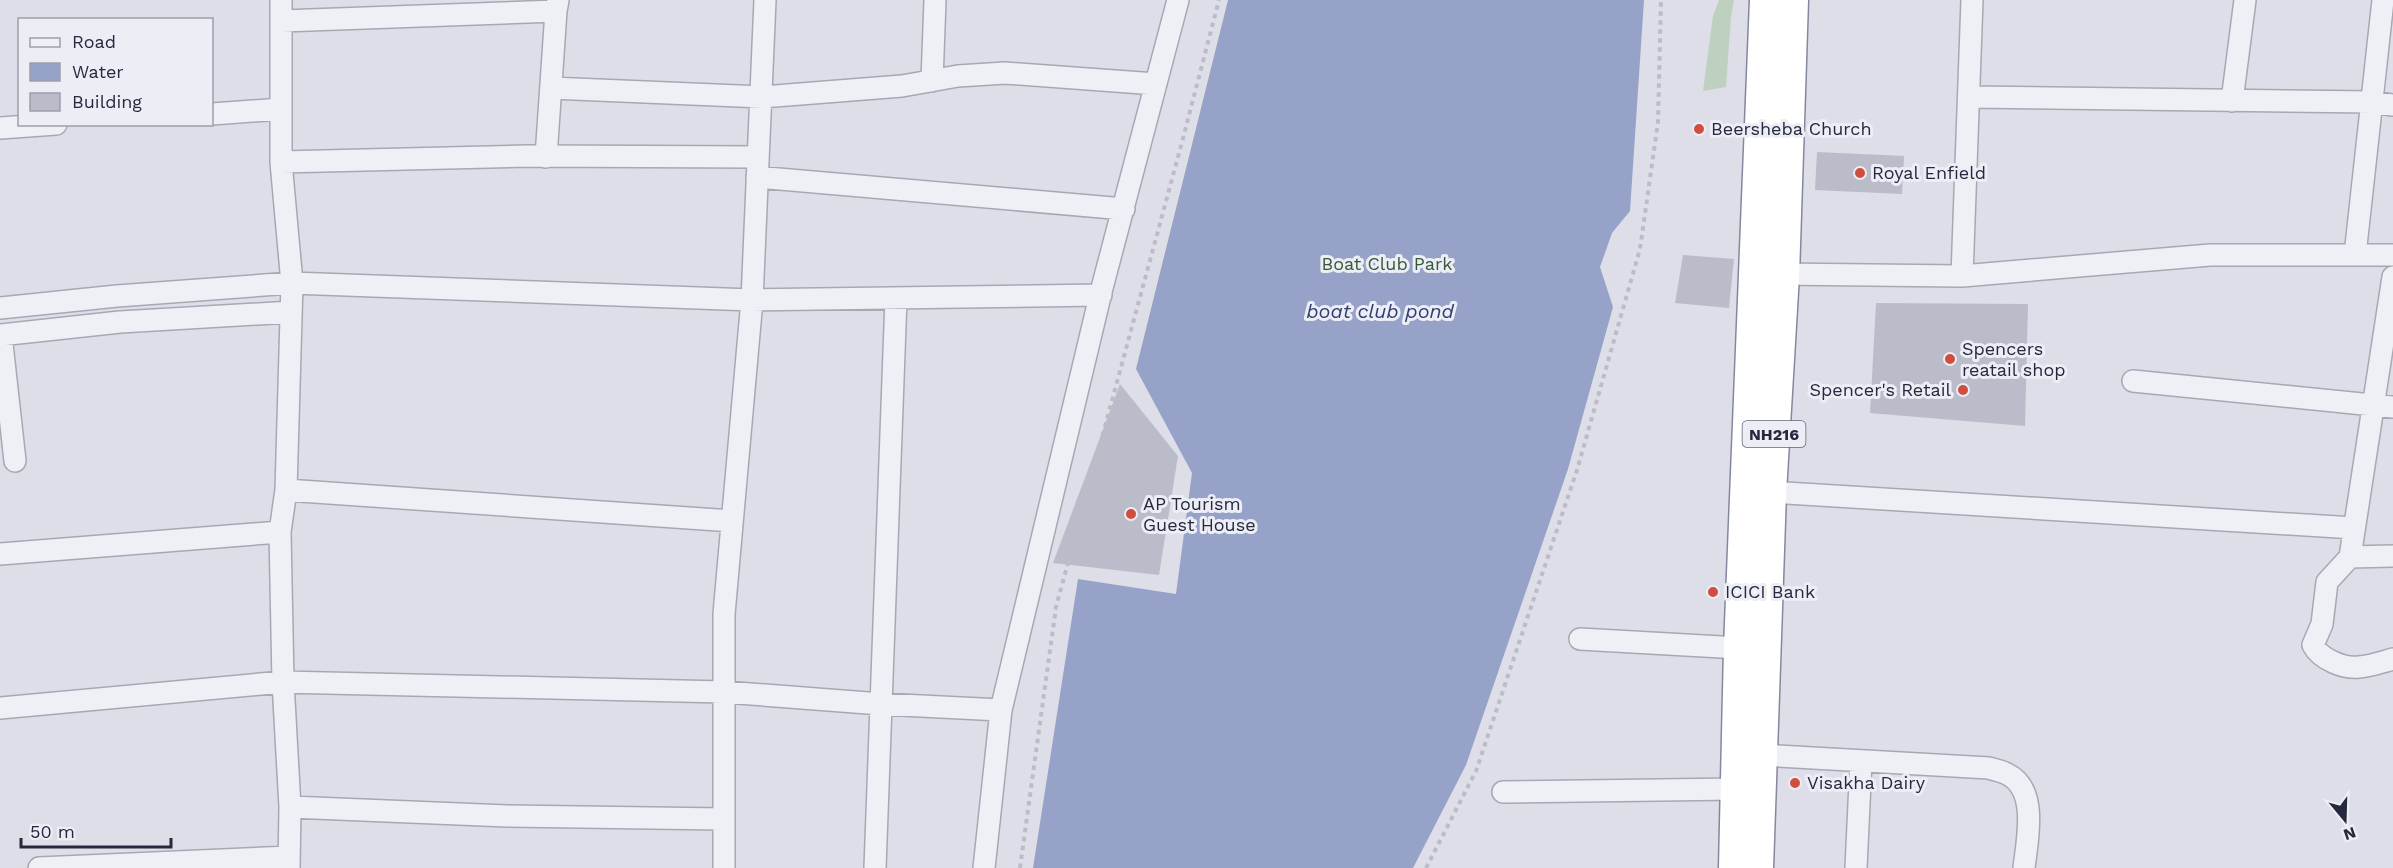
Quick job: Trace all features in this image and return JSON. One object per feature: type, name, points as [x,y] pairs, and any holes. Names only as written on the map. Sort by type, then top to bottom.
[{"type":"highway","name":"NH216","points":[[1734,868],[1739,648],[1764,0]]},
{"type":"highway","name":"NH216","points":[[1758,868],[1771,492],[1784,275],[1793,0]]},
{"type":"street","points":[[39,868],[289,863],[290,807],[283,682],[280,532],[286,490],[292,284],[280,162],[281,0]]},
{"type":"street","points":[[724,868],[724,614],[752,300],[765,0]]},
{"type":"street","points":[[932,81],[934,0]]},
{"type":"street","points":[[984,868],[1001,710],[1101,295],[1178,0]]},
{"type":"street","points":[[1962,276],[1972,0]]},
{"type":"street","points":[[2232,100],[2245,0]]},
{"type":"street","points":[[2355,255],[2383,0]]},
{"type":"street","points":[[282,21],[557,5],[546,157]]},
{"type":"street","points":[[551,88],[762,97],[852,91],[958,76],[1005,73],[1156,84]]},
{"type":"street","points":[[1970,97],[2372,102],[2393,105]]},
{"type":"street","points":[[213,114],[281,109]]},
{"type":"street","points":[[0,128],[28,126]]},
{"type":"street","points":[[280,162],[546,157],[757,167],[1124,209]]},
{"type":"street","points":[[1754,273],[1962,276],[2210,255],[2393,255]]},
{"type":"street","points":[[2393,277],[2383,406],[2354,528],[2350,556],[2327,582],[2322,624],[2313,645],[2329,661],[2357,668],[2393,659]]},
{"type":"street","points":[[0,308],[117,296],[292,284],[752,300],[1101,295]]},
{"type":"street","points":[[874,868],[896,298]]},
{"type":"street","points":[[15,461],[1,335],[120,322],[291,312]]},
{"type":"street","points":[[2133,381],[2383,406]]},
{"type":"street","points":[[286,490],[732,521]]},
{"type":"street","points":[[1771,492],[2354,528]]},
{"type":"street","points":[[0,554],[280,532]]},
{"type":"street","points":[[2350,556],[2393,556]]},
{"type":"street","points":[[1580,639],[1739,648]]},
{"type":"street","points":[[0,708],[283,682],[724,692],[1001,710]]},
{"type":"street","points":[[1762,755],[1989,768],[2009,774],[2022,789],[2030,810],[2024,868]]},
{"type":"street","points":[[1856,868],[1861,761]]},
{"type":"street","points":[[1503,792],[1736,789]]},
{"type":"street","points":[[290,807],[507,816],[723,819]]},
{"type":"path","points":[[1020,868],[1056,607],[1219,0]]},
{"type":"path","points":[[1426,868],[1476,771],[1577,470],[1640,249],[1658,122],[1661,0]]},
{"type":"green space","points":[[1719,0],[1734,0],[1726,87],[1703,91],[1713,16]]},
{"type":"water","name":"boat club pond","points":[[1228,0],[1644,0],[1630,211],[1612,233],[1600,267],[1613,307],[1568,469],[1466,765],[1413,868],[1033,868],[1078,579],[1176,594],[1192,473],[1136,369]]},
{"type":"building","name":"Royal Enfield","points":[[1817,152],[1904,156],[1902,194],[1815,190]]},
{"type":"building","points":[[1683,255],[1734,259],[1729,308],[1675,303]]},
{"type":"building","name":"Spencers reatail shop","points":[[1876,303],[2028,304],[2025,426],[1870,413]]},
{"type":"building","name":"AP Tourism Guest House","points":[[1120,384],[1178,456],[1159,575],[1053,563]]},
{"type":"place","name":"Beersheba Church","points":[[1699,129]]},
{"type":"place","name":"Royal Enfield","points":[[1860,173]]},
{"type":"place","name":"Spencers reatail shop","points":[[1950,359]]},
{"type":"place","name":"Spencer's Retail","points":[[1963,390]]},
{"type":"place","name":"AP Tourism Guest House","points":[[1131,514]]},
{"type":"place","name":"ICICI Bank","points":[[1713,592]]},
{"type":"place","name":"Visakha Dairy","points":[[1795,783]]},
{"type":"park label","name":"Boat Club Park","points":[[1387,264]]}]
